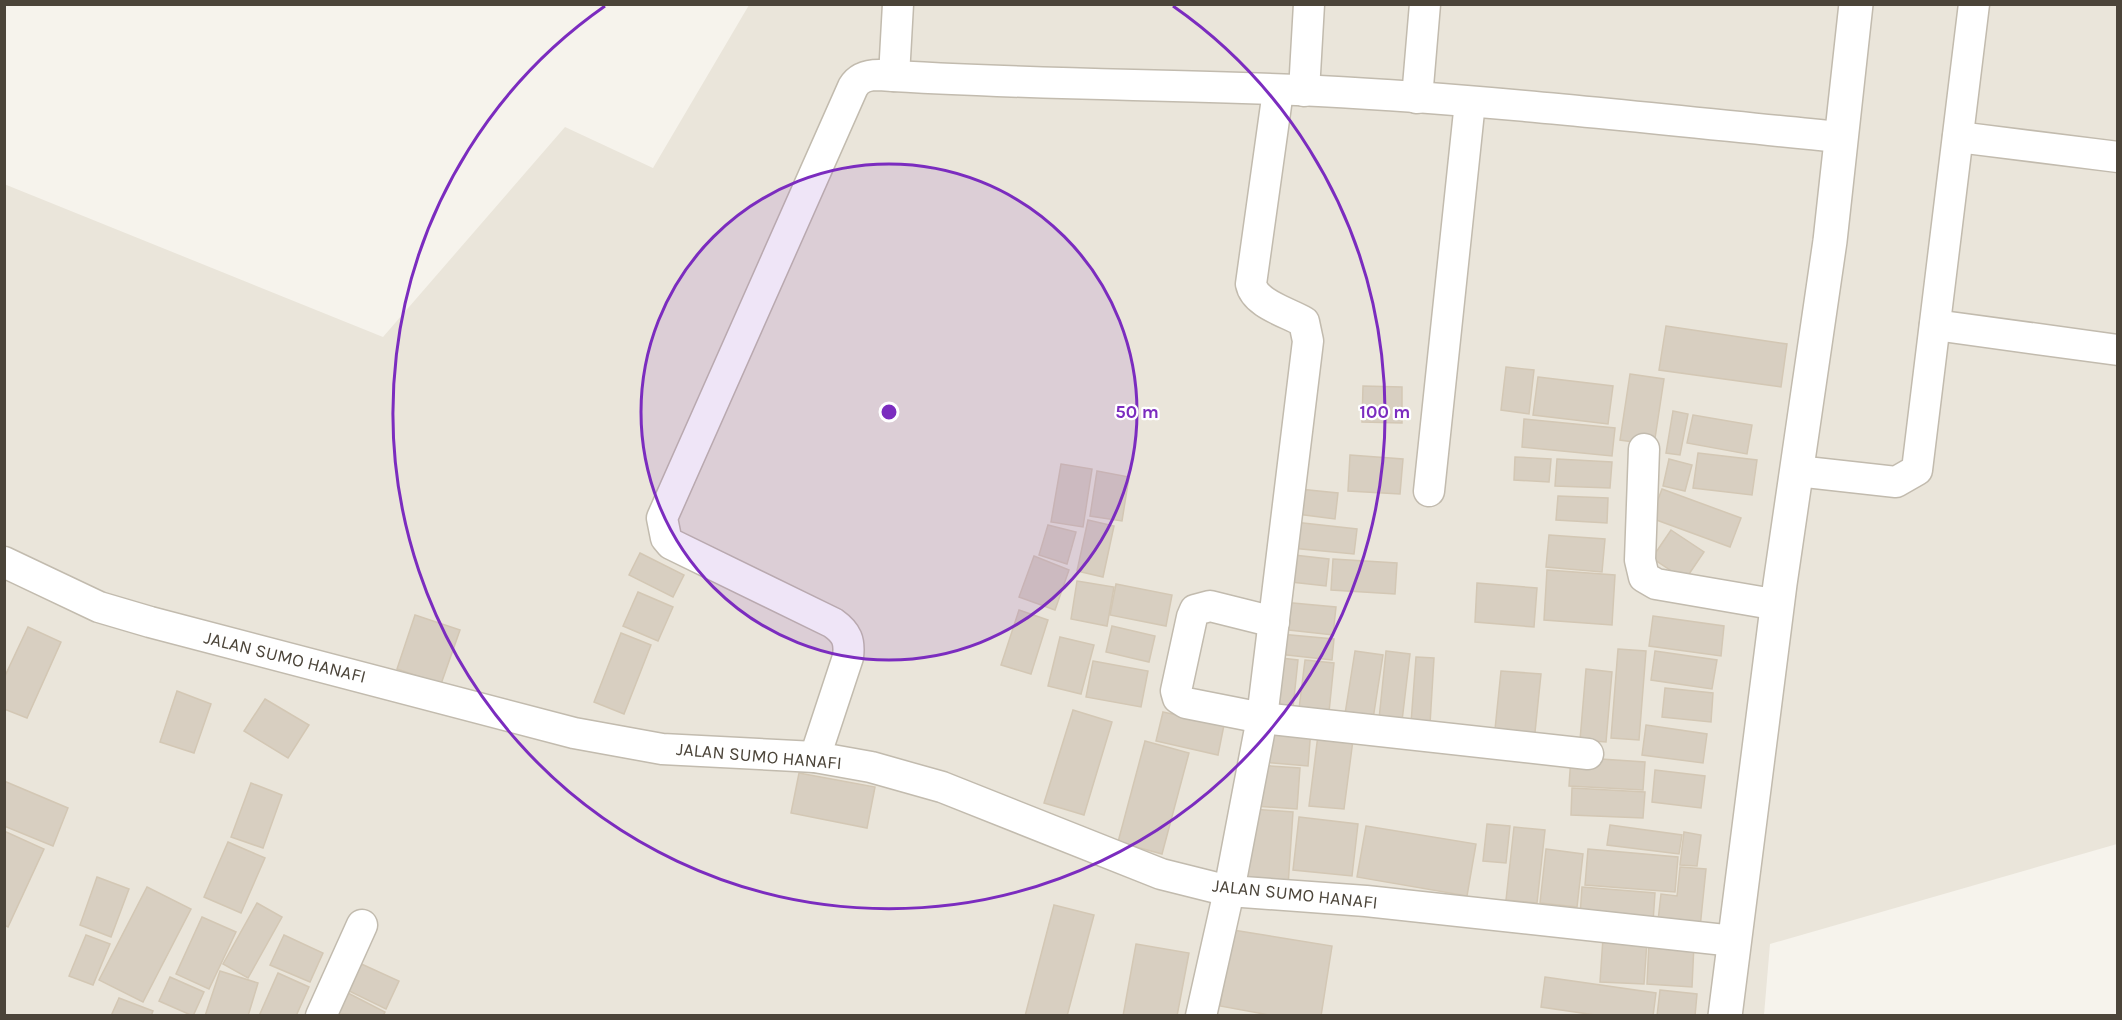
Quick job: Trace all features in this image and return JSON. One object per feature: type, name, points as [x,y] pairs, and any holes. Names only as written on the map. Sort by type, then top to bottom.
[{"type":"street","points":[[894,76],[898,4]]},
{"type":"street","points":[[1200,1016],[1229,891],[1262,718],[1308,341],[1304,322],[1258,298],[1252,291],[1251,284],[1309,4]]},
{"type":"street","points":[[1417,98],[1425,4]]},
{"type":"street","points":[[1725,1016],[1778,605],[1830,241],[1839,137],[1856,4]]},
{"type":"street","points":[[1797,471],[1896,482],[1917,470],[1974,4]]},
{"type":"street","points":[[815,757],[848,657],[849,642],[846,635],[833,623],[671,544],[666,538],[662,518],[853,87],[859,79],[869,75],[1078,86],[1291,91],[1417,98],[1839,137]]},
{"type":"street","points":[[1429,491],[1470,102]]},
{"type":"street","points":[[1958,137],[2118,157]]},
{"type":"street","points":[[1935,325],[2118,350]]},
{"type":"street","points":[[1644,449],[1640,560],[1644,577],[1656,584],[1778,605]]},
{"type":"street","name":"JALAN SUMO HANAFI","points":[[4,562],[99,607],[574,733],[663,748],[815,757],[871,767],[942,787],[1161,874],[1229,891],[1366,901],[1734,941]]},
{"type":"street","points":[[1274,622],[1210,606],[1195,610],[1176,691],[1178,698],[1185,703],[1262,718],[1587,754]]},
{"type":"street","points":[[321,1016],[362,925]]},
{"type":"shaded area","points":[[749,5],[2117,5],[2117,844],[1770,944],[1764,1015],[5,1015],[4,184],[383,337],[565,127],[653,168]]},
{"type":"building","points":[[1666,326],[1787,344],[1781,387],[1659,370]]},
{"type":"building","points":[[1506,367],[1534,370],[1529,414],[1501,410]]},
{"type":"building","points":[[1630,374],[1664,379],[1654,445],[1620,440]]},
{"type":"building","points":[[1538,377],[1613,386],[1608,424],[1533,415]]},
{"type":"building","points":[[1363,386],[1402,387],[1402,423],[1362,422]]},
{"type":"building","points":[[1673,411],[1688,414],[1680,455],[1666,453]]},
{"type":"building","points":[[1693,415],[1752,425],[1747,454],[1687,443]]},
{"type":"building","points":[[1524,419],[1615,428],[1612,456],[1522,447]]},
{"type":"building","points":[[1698,453],[1757,460],[1752,495],[1693,488]]},
{"type":"building","points":[[1350,455],[1403,459],[1400,494],[1348,491]]},
{"type":"building","points":[[1515,457],[1551,459],[1549,482],[1514,480]]},
{"type":"building","points":[[1557,459],[1612,462],[1610,488],[1555,486]]},
{"type":"building","points":[[1669,459],[1692,465],[1685,491],[1663,486]]},
{"type":"building","points":[[1061,464],[1092,469],[1083,527],[1051,522]]},
{"type":"building","points":[[1097,471],[1129,477],[1122,521],[1090,516]]},
{"type":"building","points":[[1299,489],[1338,493],[1335,519],[1297,514]]},
{"type":"building","points":[[1662,489],[1741,518],[1730,547],[1651,518]]},
{"type":"building","points":[[1558,496],[1608,498],[1607,523],[1556,520]]},
{"type":"building","points":[[1088,520],[1114,526],[1103,577],[1077,571]]},
{"type":"building","points":[[1294,522],[1357,529],[1354,554],[1291,548]]},
{"type":"building","points":[[1048,525],[1076,532],[1067,564],[1039,555]]},
{"type":"building","points":[[1671,530],[1704,552],[1685,580],[1652,558]]},
{"type":"building","points":[[1549,535],[1605,539],[1602,572],[1546,567]]},
{"type":"building","points":[[640,553],[684,575],[673,597],[629,575]]},
{"type":"building","points":[[1285,554],[1329,559],[1326,586],[1282,581]]},
{"type":"building","points":[[1034,556],[1069,570],[1055,610],[1019,597]]},
{"type":"building","points":[[1333,559],[1397,563],[1395,594],[1331,590]]},
{"type":"building","points":[[1547,570],[1615,575],[1612,625],[1544,620]]},
{"type":"building","points":[[1077,581],[1114,587],[1107,626],[1071,619]]},
{"type":"building","points":[[1477,583],[1537,588],[1534,627],[1475,622]]},
{"type":"building","points":[[1116,584],[1172,595],[1166,626],[1110,615]]},
{"type":"building","points":[[638,592],[673,607],[658,641],[623,626]]},
{"type":"building","points":[[1282,602],[1336,607],[1333,635],[1280,629]]},
{"type":"building","points":[[1019,610],[1048,620],[1031,674],[1001,665]]},
{"type":"building","points":[[415,615],[460,630],[441,684],[397,669]]},
{"type":"building","points":[[1653,616],[1724,626],[1721,656],[1649,646]]},
{"type":"building","points":[[1112,626],[1155,636],[1149,662],[1106,652]]},
{"type":"building","points":[[28,627],[61,642],[27,718],[4,709],[4,678]]},
{"type":"building","points":[[621,633],[651,645],[624,714],[594,702]]},
{"type":"building","points":[[1280,634],[1334,639],[1332,660],[1278,654]]},
{"type":"building","points":[[1060,637],[1094,645],[1081,694],[1048,686]]},
{"type":"building","points":[[1618,649],[1646,651],[1639,740],[1611,738]]},
{"type":"building","points":[[1355,651],[1383,655],[1373,719],[1345,714]]},
{"type":"building","points":[[1386,651],[1410,654],[1402,721],[1379,719]]},
{"type":"building","points":[[1655,651],[1717,660],[1712,689],[1651,680]]},
{"type":"building","points":[[1272,657],[1298,660],[1292,717],[1266,714]]},
{"type":"building","points":[[1416,657],[1434,658],[1430,724],[1411,723]]},
{"type":"building","points":[[1305,660],[1334,663],[1329,712],[1299,709]]},
{"type":"building","points":[[1093,661],[1148,671],[1141,707],[1086,697]]},
{"type":"building","points":[[1586,669],[1612,672],[1606,742],[1580,740]]},
{"type":"building","points":[[1501,671],[1541,674],[1534,742],[1494,739]]},
{"type":"building","points":[[1665,688],[1713,693],[1711,722],[1662,717]]},
{"type":"building","points":[[177,691],[211,704],[194,753],[160,742]]},
{"type":"building","points":[[265,699],[309,725],[288,758],[244,731]]},
{"type":"building","points":[[1073,710],[1112,722],[1084,815],[1044,803]]},
{"type":"building","points":[[1163,712],[1224,725],[1218,755],[1156,741]]},
{"type":"building","points":[[1265,725],[1311,729],[1308,766],[1262,762]]},
{"type":"building","points":[[1646,725],[1707,734],[1703,763],[1642,755]]},
{"type":"building","points":[[1318,735],[1353,740],[1344,809],[1309,806]]},
{"type":"building","points":[[1145,741],[1189,753],[1162,854],[1118,842]]},
{"type":"building","points":[[1571,757],[1645,762],[1643,790],[1569,786]]},
{"type":"building","points":[[1257,765],[1300,768],[1297,809],[1255,806]]},
{"type":"building","points":[[1655,770],[1705,776],[1701,808],[1652,802]]},
{"type":"building","points":[[799,773],[875,787],[867,828],[791,813]]},
{"type":"building","points":[[4,781],[68,808],[53,846],[4,826]]},
{"type":"building","points":[[251,783],[282,795],[263,848],[231,837]]},
{"type":"building","points":[[1572,788],[1645,792],[1643,818],[1571,815]]},
{"type":"building","points":[[1252,809],[1293,812],[1288,886],[1247,883]]},
{"type":"building","points":[[1299,817],[1358,824],[1352,876],[1293,870]]},
{"type":"building","points":[[1487,824],[1510,826],[1506,863],[1483,861]]},
{"type":"building","points":[[1610,825],[1682,835],[1679,854],[1607,845]]},
{"type":"building","points":[[1366,826],[1476,844],[1467,896],[1357,877]]},
{"type":"building","points":[[1514,827],[1545,830],[1537,903],[1506,900]]},
{"type":"building","points":[[4,831],[44,849],[8,927],[4,925]]},
{"type":"building","points":[[1684,832],[1701,835],[1697,866],[1680,865]]},
{"type":"building","points":[[228,842],[265,858],[241,913],[204,897]]},
{"type":"building","points":[[1546,849],[1583,854],[1577,907],[1540,903]]},
{"type":"building","points":[[1588,849],[1678,857],[1675,892],[1585,885]]},
{"type":"building","points":[[1680,867],[1706,869],[1700,928],[1658,921],[1661,894],[1677,896]]},
{"type":"building","points":[[97,877],[129,889],[111,937],[80,925]]},
{"type":"building","points":[[147,887],[191,909],[143,1002],[99,980]]},
{"type":"building","points":[[1582,887],[1655,893],[1653,922],[1580,916]]},
{"type":"building","points":[[257,903],[282,917],[248,978],[223,964]]},
{"type":"building","points":[[1054,905],[1094,915],[1067,1016],[1025,1016]]},
{"type":"building","points":[[202,917],[236,932],[209,989],[176,974]]},
{"type":"building","points":[[1233,930],[1332,946],[1321,1016],[1275,1016],[1220,1006]]},
{"type":"building","points":[[86,935],[110,944],[93,985],[69,976]]},
{"type":"building","points":[[284,935],[323,953],[310,982],[270,965]]},
{"type":"building","points":[[1603,938],[1647,941],[1644,984],[1600,982]]},
{"type":"building","points":[[1649,942],[1694,944],[1692,987],[1647,984]]},
{"type":"building","points":[[1136,944],[1189,953],[1177,1016],[1123,1016]]},
{"type":"building","points":[[357,962],[399,981],[386,1009],[345,989]]},
{"type":"building","points":[[220,971],[258,983],[248,1016],[205,1016]]},
{"type":"building","points":[[278,973],[309,987],[296,1016],[259,1016]]},
{"type":"building","points":[[170,977],[204,992],[193,1016],[159,1001]]},
{"type":"building","points":[[1545,977],[1656,993],[1653,1016],[1602,1016],[1541,1007]]},
{"type":"building","points":[[1660,990],[1697,994],[1695,1016],[1657,1016]]},
{"type":"building","points":[[346,992],[385,1012],[383,1016],[336,1014]]},
{"type":"building","points":[[119,998],[153,1011],[151,1016],[111,1016]]}]
